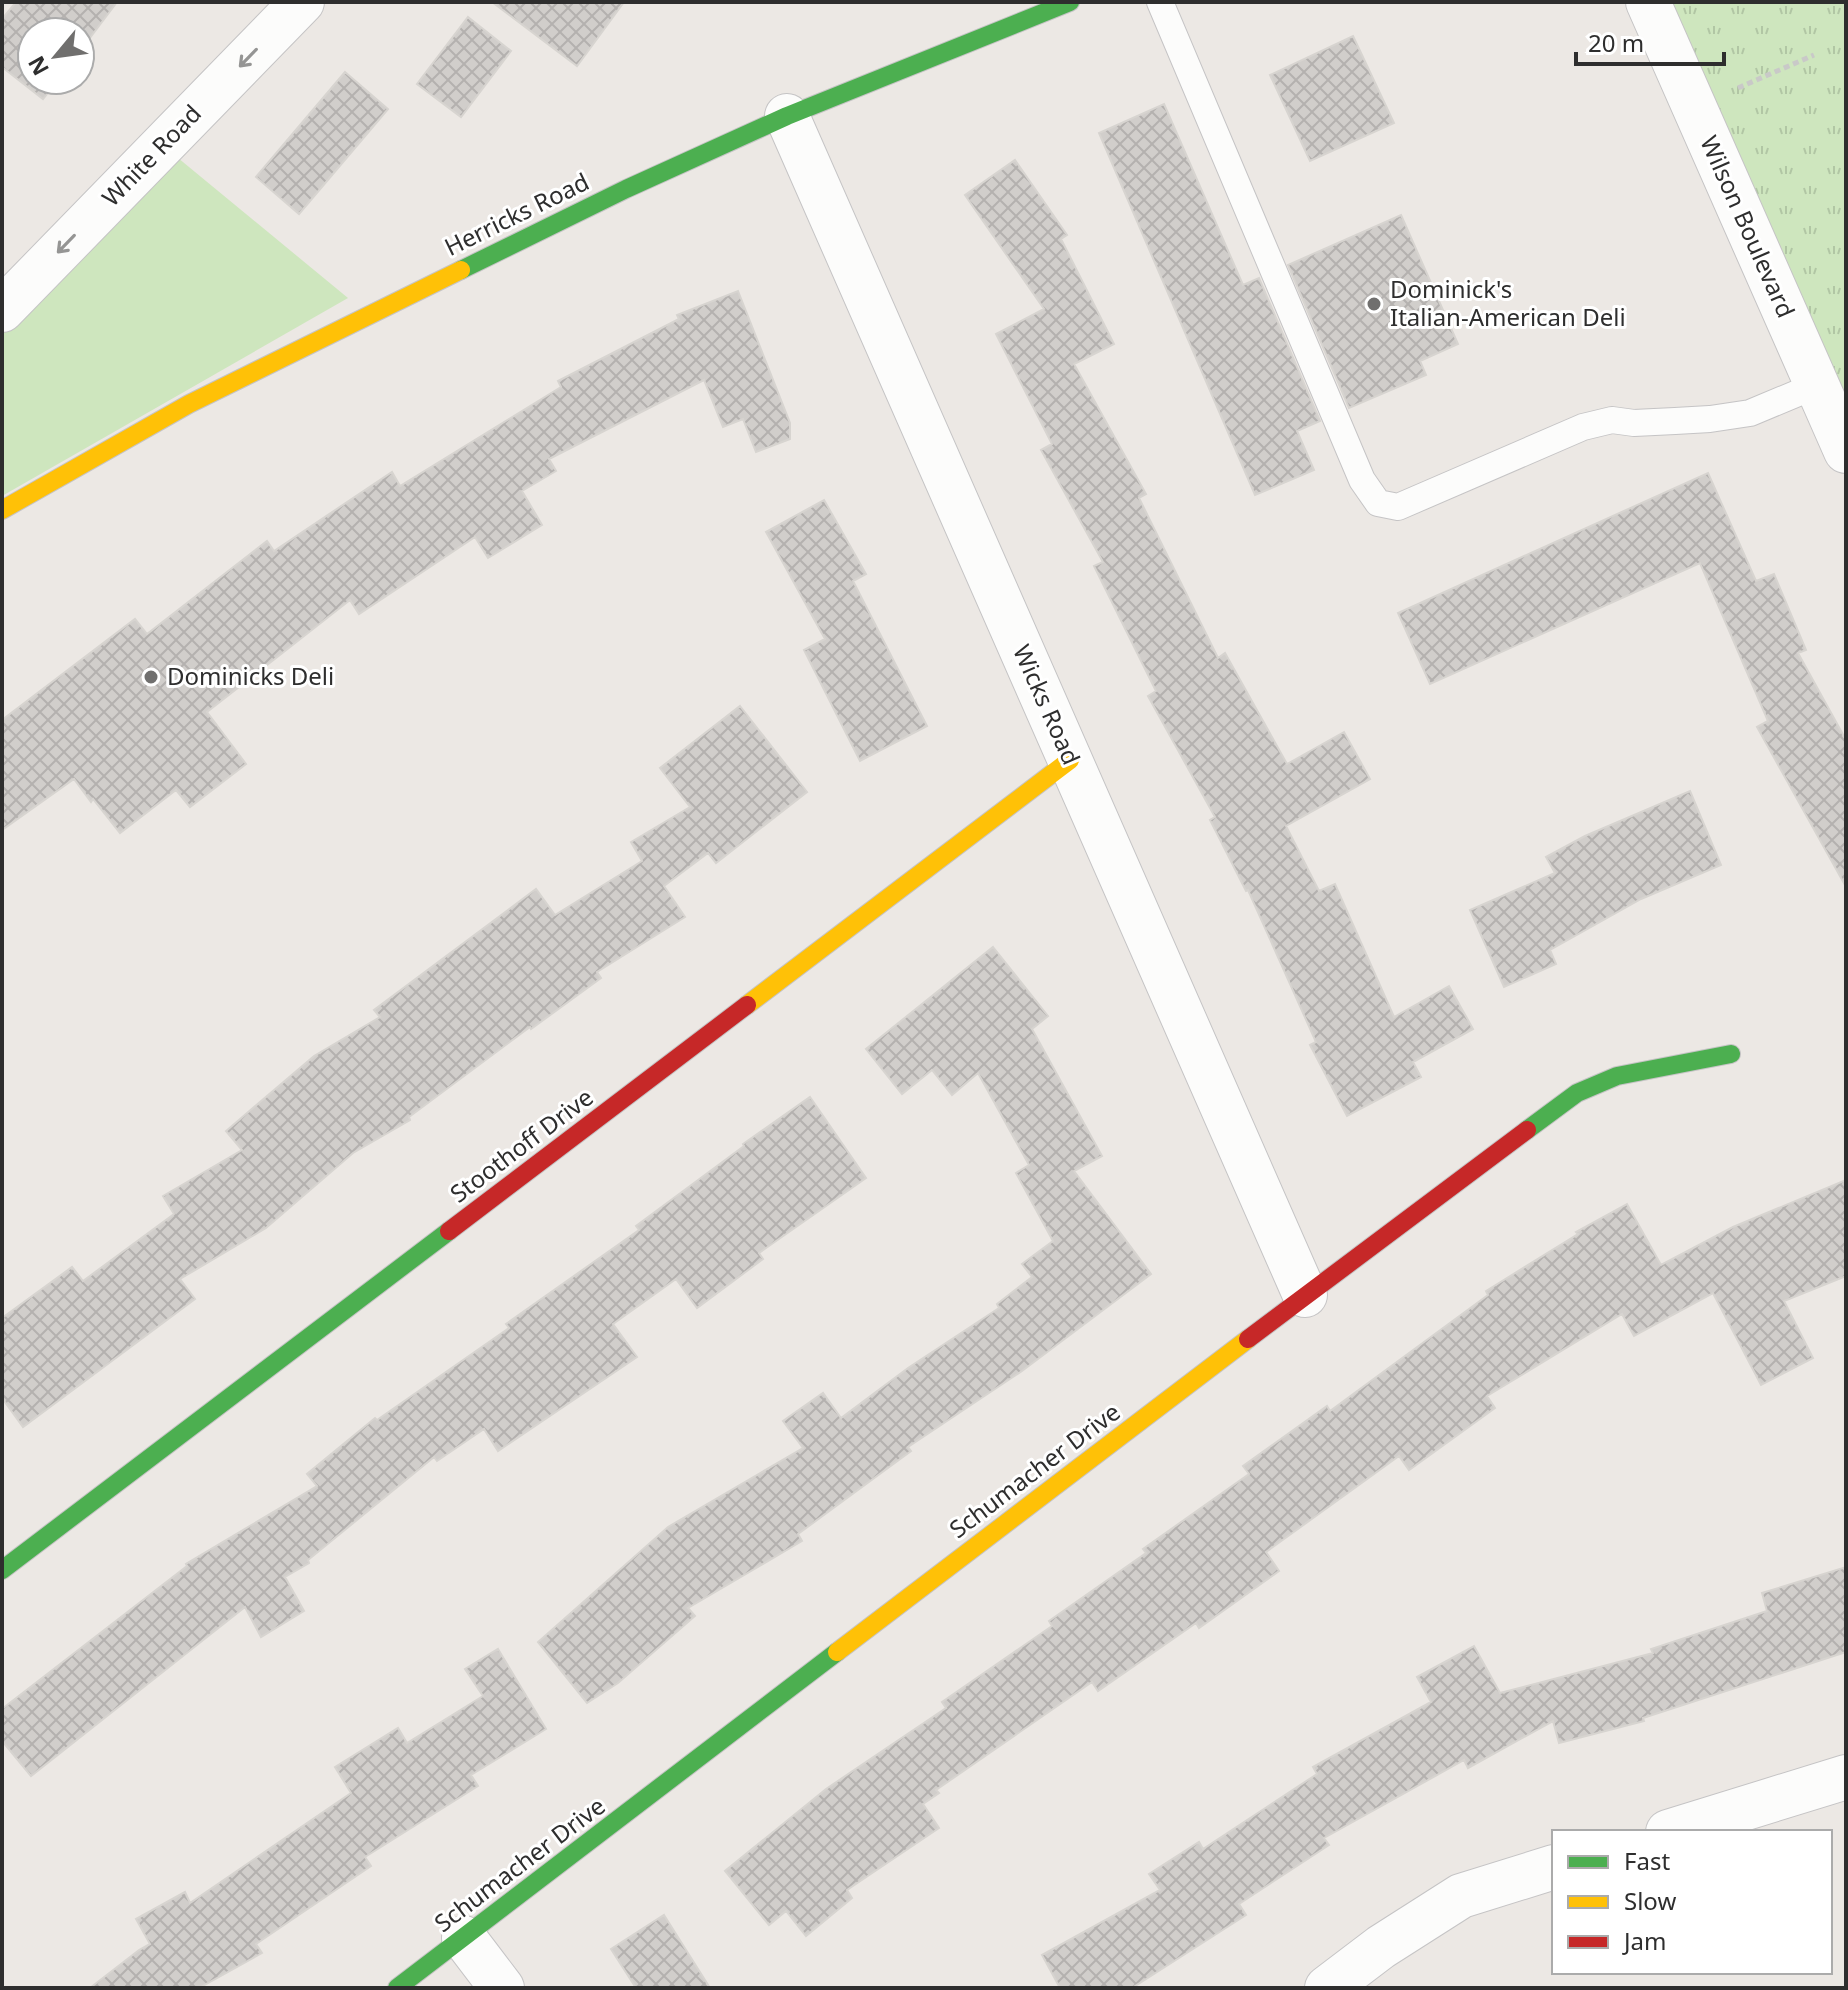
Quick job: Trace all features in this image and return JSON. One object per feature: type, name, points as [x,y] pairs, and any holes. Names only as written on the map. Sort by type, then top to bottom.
[{"type":"street","name":"White Road","points":[[2,310],[302,2]]},
{"type":"street","name":"Herricks Road","points":[[2,510],[189,404],[613,195],[787,116],[1070,2]]},
{"type":"street","name":"Wilson Boulevard","points":[[1648,2],[1846,451]]},
{"type":"street","name":"Wicks Road","points":[[787,116],[1305,1295]]},
{"type":"street","name":"Stoothoff Drive","points":[[2,1570],[1070,760]]},
{"type":"street","name":"Schumacher Drive","points":[[397,1988],[1305,1295],[1577,1093],[1617,1076],[1731,1054]]},
{"type":"street","points":[[1674,1830],[1846,1777]]},
{"type":"street","points":[[1327,1988],[1381,1947],[1461,1896],[1552,1868]]},
{"type":"street","points":[[464,1938],[502,1988]]},
{"type":"lane","points":[[1160,2],[1362,480],[1378,503],[1398,507],[1583,427],[1612,420],[1634,423],[1675,421],[1750,413],[1817,385]]},
{"type":"path","points":[[1694,107],[1814,55]]},
{"type":"green space","points":[[1648,2],[1846,2],[1846,434]]},
{"type":"green space","points":[[172,153],[348,298],[2,496],[2,335]]},
{"type":"building","points":[[16,2],[117,2],[96,30],[96,16],[16,16],[16,78],[2,67],[2,19]]},
{"type":"building","points":[[492,2],[624,2],[577,66]]},
{"type":"building","points":[[468,17],[511,51],[461,117],[417,84]]},
{"type":"building","points":[[1353,36],[1394,123],[1310,161],[1270,75]]},
{"type":"building","points":[[345,72],[388,109],[299,214],[256,177]]},
{"type":"building","points":[[1164,104],[1243,285],[1259,278],[1320,421],[1297,431],[1314,470],[1255,495],[1099,133]]},
{"type":"building","points":[[1015,160],[1067,235],[1061,239],[1114,344],[1074,364],[1146,494],[1139,498],[1218,658],[1225,653],[1287,764],[1344,732],[1370,779],[1286,826],[1319,891],[1335,884],[1394,1017],[1449,986],[1473,1029],[1413,1062],[1421,1077],[1347,1116],[1310,1045],[1316,1042],[1248,890],[1210,820],[1215,817],[1148,696],[1156,691],[1094,566],[1103,562],[1041,450],[1052,444],[996,334],[1044,309],[965,195]]},
{"type":"building","name":"Dominick's Italian-American Deli","points":[[1401,215],[1458,344],[1420,361],[1426,375],[1349,408],[1288,265]]},
{"type":"building","points":[[738,291],[790,423],[790,439],[756,452],[743,419],[723,427],[704,380],[549,459],[556,471],[522,491],[542,525],[488,558],[475,537],[359,614],[350,600],[207,712],[246,764],[190,807],[176,790],[120,833],[74,779],[2,830],[2,720],[135,619],[147,634],[267,541],[274,551],[392,472],[400,486],[561,387],[558,381],[679,319],[677,315]]},
{"type":"building","points":[[1708,473],[1756,581],[1774,574],[1806,650],[1798,653],[1846,740],[1846,887],[1757,727],[1768,721],[1700,563],[1430,684],[1398,613]]},
{"type":"building","points":[[824,500],[866,574],[853,581],[927,726],[860,761],[804,650],[825,639],[766,532]]},
{"type":"building","points":[[740,706],[807,792],[716,863],[708,853],[664,886],[685,917],[597,972],[601,978],[530,1027],[409,1117],[410,1120],[353,1153],[266,1228],[180,1279],[195,1299],[23,1427],[2,1398],[2,1318],[72,1267],[83,1281],[174,1214],[163,1196],[242,1150],[226,1131],[314,1056],[380,1017],[374,1010],[536,889],[555,915],[642,861],[631,842],[690,807],[660,768]]},
{"type":"building","points":[[1690,791],[1721,865],[1641,899],[1550,950],[1556,964],[1504,987],[1470,910],[1555,873],[1546,857],[1585,836]]},
{"type":"building","points":[[993,947],[1048,1016],[1032,1029],[1102,1156],[1074,1171],[1151,1274],[1022,1371],[908,1447],[911,1451],[798,1534],[802,1541],[688,1608],[695,1616],[618,1683],[587,1703],[538,1642],[668,1527],[803,1448],[783,1421],[823,1393],[841,1418],[908,1368],[999,1308],[997,1304],[1032,1277],[1022,1264],[1053,1241],[1016,1173],[1029,1165],[978,1073],[952,1095],[932,1070],[902,1094],[866,1049]]},
{"type":"building","points":[[810,1097],[866,1178],[759,1253],[763,1259],[697,1308],[676,1279],[613,1324],[637,1357],[498,1451],[484,1429],[437,1461],[434,1457],[308,1560],[309,1563],[285,1577],[304,1611],[261,1637],[245,1607],[31,1776],[2,1741],[2,1709],[186,1564],[317,1486],[307,1474],[375,1418],[377,1420],[509,1328],[506,1324],[639,1230],[636,1226]]},
{"type":"building","points":[[1846,1180],[1846,1276],[1784,1301],[1813,1358],[1761,1385],[1713,1293],[1634,1336],[1622,1314],[1487,1396],[1495,1408],[1409,1470],[1399,1456],[1266,1552],[1279,1571],[1199,1628],[1196,1623],[1098,1691],[1092,1682],[936,1790],[939,1793],[923,1804],[939,1828],[847,1890],[852,1898],[806,1936],[786,1911],[769,1925],[725,1871],[826,1789],[946,1708],[942,1702],[1052,1626],[1049,1621],[1146,1553],[1143,1549],[1249,1474],[1243,1466],[1327,1406],[1330,1411],[1488,1295],[1486,1291],[1578,1234],[1576,1232],[1627,1204],[1661,1265],[1733,1227]]},
{"type":"building","points":[[1846,1567],[1846,1652],[1643,1718],[1644,1721],[1559,1743],[1553,1721],[1468,1768],[1464,1760],[1324,1838],[1329,1845],[1239,1904],[1246,1915],[1132,1988],[1060,1988],[1042,1955],[1160,1890],[1149,1874],[1199,1842],[1203,1849],[1317,1774],[1313,1767],[1431,1702],[1417,1677],[1474,1646],[1500,1693],[1653,1653],[1651,1649],[1767,1611],[1762,1593]]},
{"type":"building","points":[[498,1649],[546,1729],[471,1775],[478,1786],[365,1857],[371,1866],[256,1944],[262,1953],[199,1988],[90,1988],[150,1944],[136,1919],[185,1892],[190,1903],[351,1793],[335,1767],[398,1728],[407,1743],[483,1696],[465,1669]]},
{"type":"building","points":[[664,1915],[710,1988],[636,1988],[611,1949]]},
{"type":"traffic: fast","points":[[461,270],[626,189],[787,116],[1070,2]]},
{"type":"traffic: fast","points":[[1527,1130],[1577,1093],[1617,1076],[1731,1054]]},
{"type":"traffic: fast","points":[[2,1570],[449,1231]]},
{"type":"traffic: fast","points":[[397,1988],[837,1652]]},
{"type":"traffic: slow","points":[[2,510],[189,404],[461,270]]},
{"type":"traffic: slow","points":[[747,1005],[1070,760]]},
{"type":"traffic: slow","points":[[837,1652],[1248,1339]]},
{"type":"traffic: jam","points":[[449,1231],[747,1005]]},
{"type":"traffic: jam","points":[[1248,1339],[1527,1130]]},
{"type":"place","name":"Dominick's Italian-American Deli","points":[[1374,304]]},
{"type":"place","name":"Dominicks Deli","points":[[151,677]]}]
